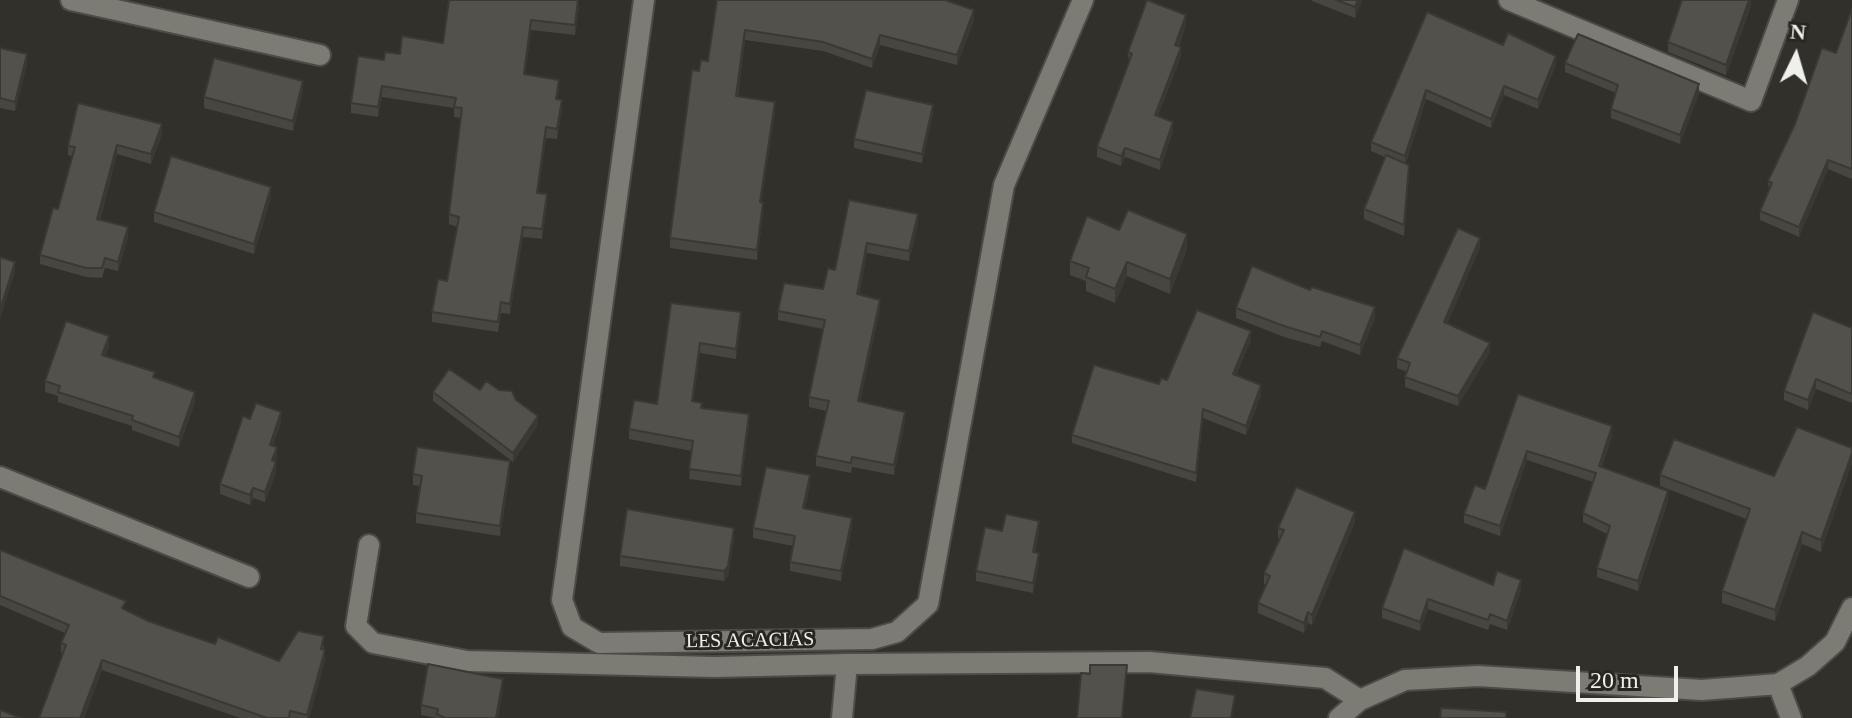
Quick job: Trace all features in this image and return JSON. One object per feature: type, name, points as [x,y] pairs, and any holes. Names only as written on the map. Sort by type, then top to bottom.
[{"type":"street","points":[[71,0],[320,55]]},
{"type":"street","name":"LES ACACIAS","points":[[644,0],[562,600],[572,627],[599,643],[872,639],[897,632],[928,604],[1004,185],[1083,0]]},
{"type":"street","points":[[1509,0],[1751,101],[1788,0]]},
{"type":"street","points":[[0,477],[249,577]]},
{"type":"street","points":[[369,545],[356,626],[373,643],[467,661],[714,667],[1149,662],[1325,678],[1360,700]]},
{"type":"street","points":[[1339,718],[1360,700],[1405,680],[1478,676],[1702,690],[1778,684],[1808,666],[1835,642],[1852,608]]},
{"type":"street","points":[[842,718],[847,664]]},
{"type":"street","points":[[1778,684],[1791,718]]},
{"type":"building","points":[[449,0],[578,0],[575,25],[531,20],[524,74],[559,80],[556,99],[562,100],[557,129],[546,127],[537,193],[547,194],[542,229],[523,227],[510,304],[501,302],[498,322],[432,312],[438,279],[447,281],[459,217],[449,214],[462,108],[454,107],[456,98],[382,86],[378,107],[351,103],[358,56],[384,60],[385,52],[400,54],[402,36],[443,43]]},
{"type":"building","points":[[717,0],[945,0],[974,10],[957,55],[880,35],[872,59],[823,42],[745,30],[736,96],[775,102],[760,202],[763,203],[757,250],[670,238],[692,70],[699,71],[701,60],[708,61]]},
{"type":"building","points":[[1147,0],[1186,15],[1175,45],[1181,47],[1155,115],[1173,122],[1160,160],[1125,148],[1121,156],[1097,147],[1132,54],[1128,52]]},
{"type":"building","points":[[1336,0],[1358,0],[1355,7]]},
{"type":"building","points":[[1682,0],[1749,0],[1726,65],[1668,42]]},
{"type":"building","points":[[1852,9],[1852,169],[1828,160],[1799,227],[1760,211],[1772,183],[1768,181],[1795,124],[1822,48],[1836,53]]},
{"type":"building","points":[[1427,12],[1503,45],[1508,33],[1556,56],[1538,100],[1504,86],[1491,119],[1426,90],[1405,156],[1371,142]]},
{"type":"building","points":[[1578,34],[1699,84],[1680,135],[1611,109],[1618,85],[1565,63]]},
{"type":"building","points":[[0,48],[27,54],[15,102],[0,98]]},
{"type":"building","points":[[214,58],[303,81],[293,121],[204,97]]},
{"type":"building","points":[[866,90],[933,105],[922,154],[854,139]]},
{"type":"building","points":[[78,103],[162,124],[151,154],[117,145],[97,219],[128,227],[118,262],[105,258],[102,268],[86,268],[40,255],[53,208],[58,209],[75,147],[68,146]]},
{"type":"building","points":[[1386,155],[1409,165],[1404,225],[1364,209]]},
{"type":"building","points":[[171,156],[271,187],[254,244],[154,212]]},
{"type":"building","points":[[849,200],[918,214],[909,251],[867,243],[857,294],[880,300],[858,401],[905,412],[894,465],[852,457],[851,463],[816,456],[829,401],[809,397],[825,320],[778,311],[784,283],[823,289],[828,268],[835,270]]},
{"type":"building","points":[[1128,210],[1187,234],[1170,279],[1127,262],[1115,289],[1086,277],[1089,268],[1070,261],[1087,216],[1119,230]]},
{"type":"building","points":[[1458,228],[1480,238],[1444,322],[1490,343],[1458,396],[1405,377],[1410,363],[1397,358]]},
{"type":"building","points":[[0,257],[15,262],[0,310]]},
{"type":"building","points":[[1252,266],[1310,290],[1312,287],[1375,307],[1360,345],[1322,331],[1320,337],[1236,308]]},
{"type":"building","points":[[671,303],[741,312],[736,349],[700,343],[692,401],[702,403],[701,408],[749,414],[741,476],[689,469],[693,441],[629,429],[634,400],[657,404]]},
{"type":"building","points":[[1197,310],[1251,331],[1233,374],[1261,385],[1246,426],[1203,409],[1196,473],[1072,435],[1094,365],[1159,384],[1161,378],[1167,380]]},
{"type":"building","points":[[1813,312],[1852,328],[1852,394],[1816,379],[1808,400],[1784,391]]},
{"type":"building","points":[[66,321],[109,336],[102,355],[155,372],[153,377],[195,392],[179,437],[132,420],[133,416],[58,392],[60,386],[45,381]]},
{"type":"building","points":[[449,369],[480,390],[486,381],[499,390],[512,391],[516,400],[538,416],[513,453],[433,392]]},
{"type":"building","points":[[1518,394],[1612,426],[1599,466],[1668,491],[1638,581],[1597,568],[1610,526],[1583,513],[1596,473],[1527,451],[1500,526],[1464,514],[1475,485],[1485,489]]},
{"type":"building","points":[[256,403],[281,412],[270,445],[277,447],[272,460],[276,462],[265,492],[253,488],[250,495],[220,484],[243,416],[250,419]]},
{"type":"building","points":[[1797,427],[1852,448],[1852,453],[1821,540],[1802,532],[1775,610],[1722,591],[1750,509],[1660,475],[1674,439],[1774,476]]},
{"type":"building","points":[[417,447],[510,461],[500,526],[416,513],[422,476],[413,474]]},
{"type":"building","points":[[766,467],[810,475],[803,508],[852,518],[841,571],[790,562],[795,536],[753,528]]},
{"type":"building","points":[[1296,487],[1355,512],[1312,615],[1308,612],[1304,623],[1258,603],[1270,576],[1264,573],[1284,530],[1278,528]]},
{"type":"building","points":[[627,509],[734,528],[728,566],[724,571],[620,556]]},
{"type":"building","points":[[1006,514],[1039,521],[1033,552],[1039,553],[1033,583],[976,571],[985,527],[1002,531]]},
{"type":"building","points":[[1404,548],[1493,585],[1497,571],[1521,580],[1507,621],[1490,614],[1488,620],[1428,599],[1420,622],[1382,608]]},
{"type":"building","points":[[0,550],[126,601],[122,608],[148,621],[215,644],[218,637],[279,661],[298,631],[324,636],[321,649],[325,650],[307,715],[290,711],[289,718],[267,718],[102,660],[80,718],[39,718],[66,645],[61,643],[69,625],[0,596]]},
{"type":"building","points":[[428,664],[503,679],[496,718],[445,718],[437,714],[438,709],[421,705]]},
{"type":"building","points":[[1090,665],[1127,665],[1122,718],[1077,718],[1081,673],[1090,674]]},
{"type":"building","points":[[1196,689],[1235,695],[1231,718],[1190,718]]},
{"type":"building","points":[[1441,708],[1506,712],[1506,718],[1440,718]]},
{"type":"building","points":[[0,710],[21,718],[0,718]]}]
